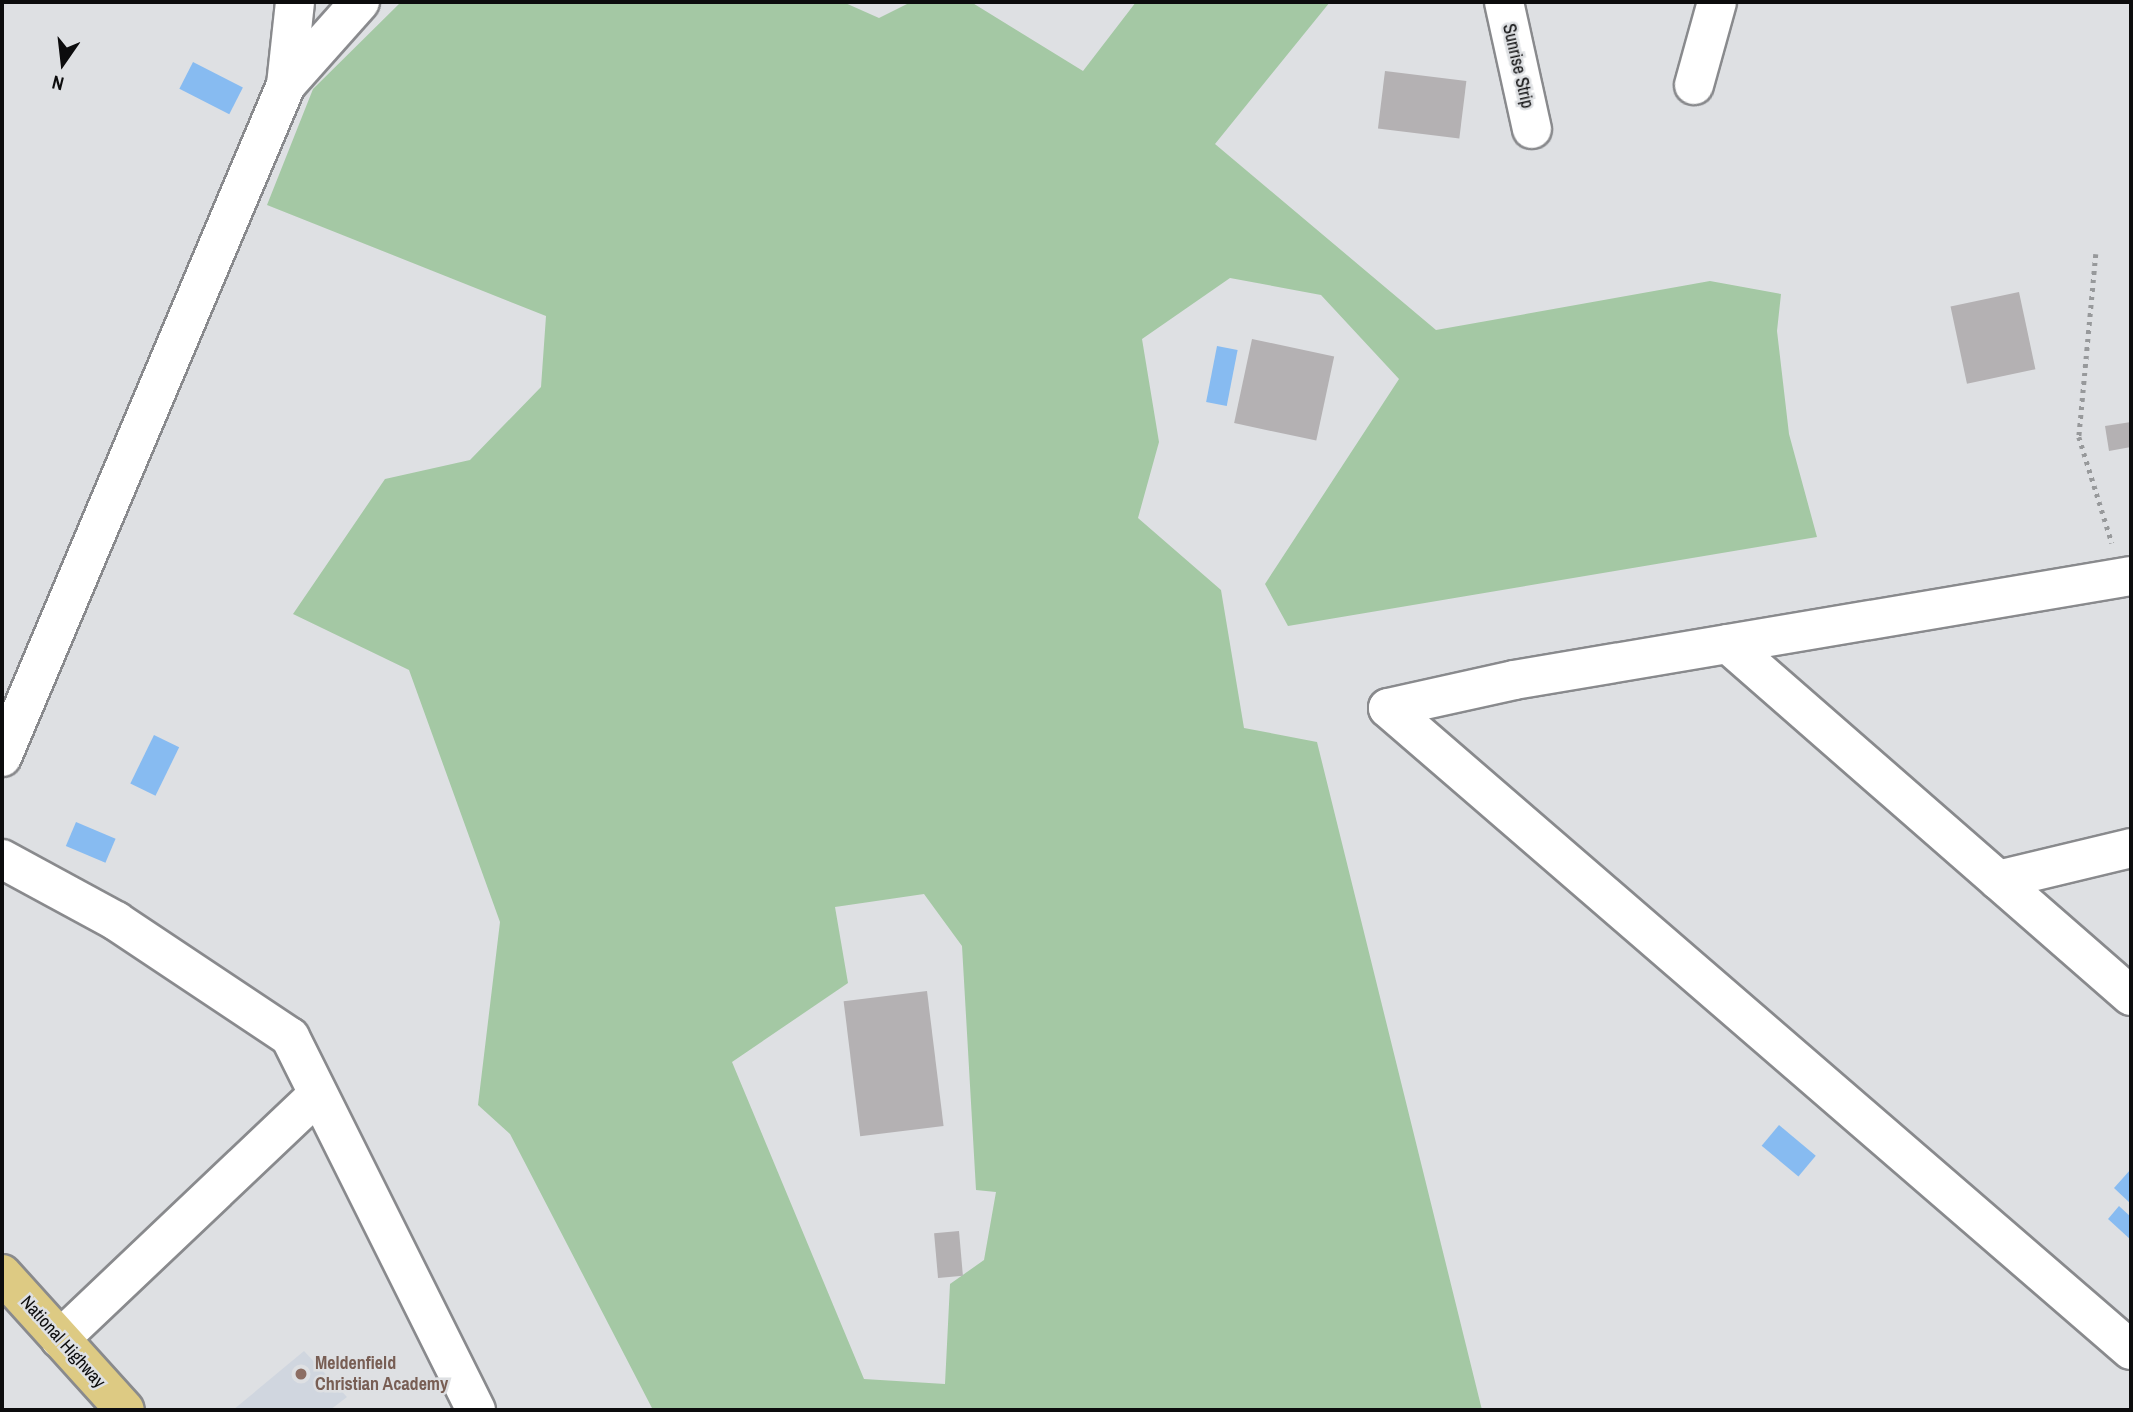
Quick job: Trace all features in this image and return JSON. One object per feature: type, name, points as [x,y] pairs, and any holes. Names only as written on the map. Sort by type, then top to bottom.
[{"type":"main road","name":"National Highway","points":[[2,1274],[125,1410]]},
{"type":"street","points":[[2,757],[286,85],[295,2]]},
{"type":"street","points":[[286,85],[360,2]]},
{"type":"street","name":"Sunrise Strip","points":[[1503,2],[1532,130]]},
{"type":"street","points":[[1694,85],[1717,2]]},
{"type":"street","points":[[2124,577],[1728,644],[1388,708],[2131,1350]]},
{"type":"street","points":[[1728,644],[2131,996]]},
{"type":"street","points":[[1998,880],[2131,848]]},
{"type":"street","points":[[2,859],[117,921],[290,1037],[315,1097],[476,1410]]},
{"type":"street","points":[[60,1339],[315,1097]]},
{"type":"path","points":[[2096,254],[2079,437],[2110,525],[2124,577]]},
{"type":"shaded area","name":"Meldenfield Christian Academy","points":[[304,1351],[347,1397],[330,1410],[233,1410]]},
{"type":"green space","points":[[401,2],[843,2],[879,18],[911,2],[971,2],[1083,71],[1136,2],[1330,2],[1215,144],[1436,330],[1710,281],[1781,294],[1777,331],[1789,434],[1817,537],[1288,626],[1265,584],[1399,379],[1321,295],[1230,278],[1142,339],[1159,442],[1138,518],[1221,590],[1244,728],[1317,742],[1482,1410],[653,1410],[510,1134],[478,1105],[500,922],[409,670],[293,614],[385,479],[470,460],[541,387],[546,316],[267,205],[313,89]],"holes":[[[924,894],[962,946],[976,1190],[996,1192],[984,1260],[950,1284],[945,1384],[864,1379],[732,1062],[848,983],[835,907]]]},
{"type":"water","points":[[193,62],[243,87],[229,114],[179,89]]},
{"type":"water","points":[[1217,346],[1238,350],[1227,406],[1206,402]]},
{"type":"water","points":[[154,735],[179,747],[155,796],[130,784]]},
{"type":"water","points":[[76,822],[116,839],[105,863],[66,846]]},
{"type":"water","points":[[1779,1125],[1816,1156],[1798,1177],[1762,1146]]},
{"type":"water","points":[[2131,1169],[2131,1204],[2114,1188]]},
{"type":"water","points":[[2119,1206],[2131,1217],[2131,1240],[2108,1219]]},
{"type":"building","points":[[1385,71],[1466,81],[1459,139],[1378,129]]},
{"type":"building","points":[[2019,292],[2035,369],[1967,384],[1951,307]]},
{"type":"building","points":[[1252,339],[1334,356],[1316,441],[1234,423]]},
{"type":"building","points":[[2131,422],[2131,447],[2109,451],[2105,426]]},
{"type":"building","points":[[927,991],[944,1126],[860,1136],[844,1001]]},
{"type":"building","points":[[959,1231],[963,1276],[938,1278],[934,1233]]},
{"type":"place","name":"Meldenfield Christian Academy","points":[[301,1374]]}]
